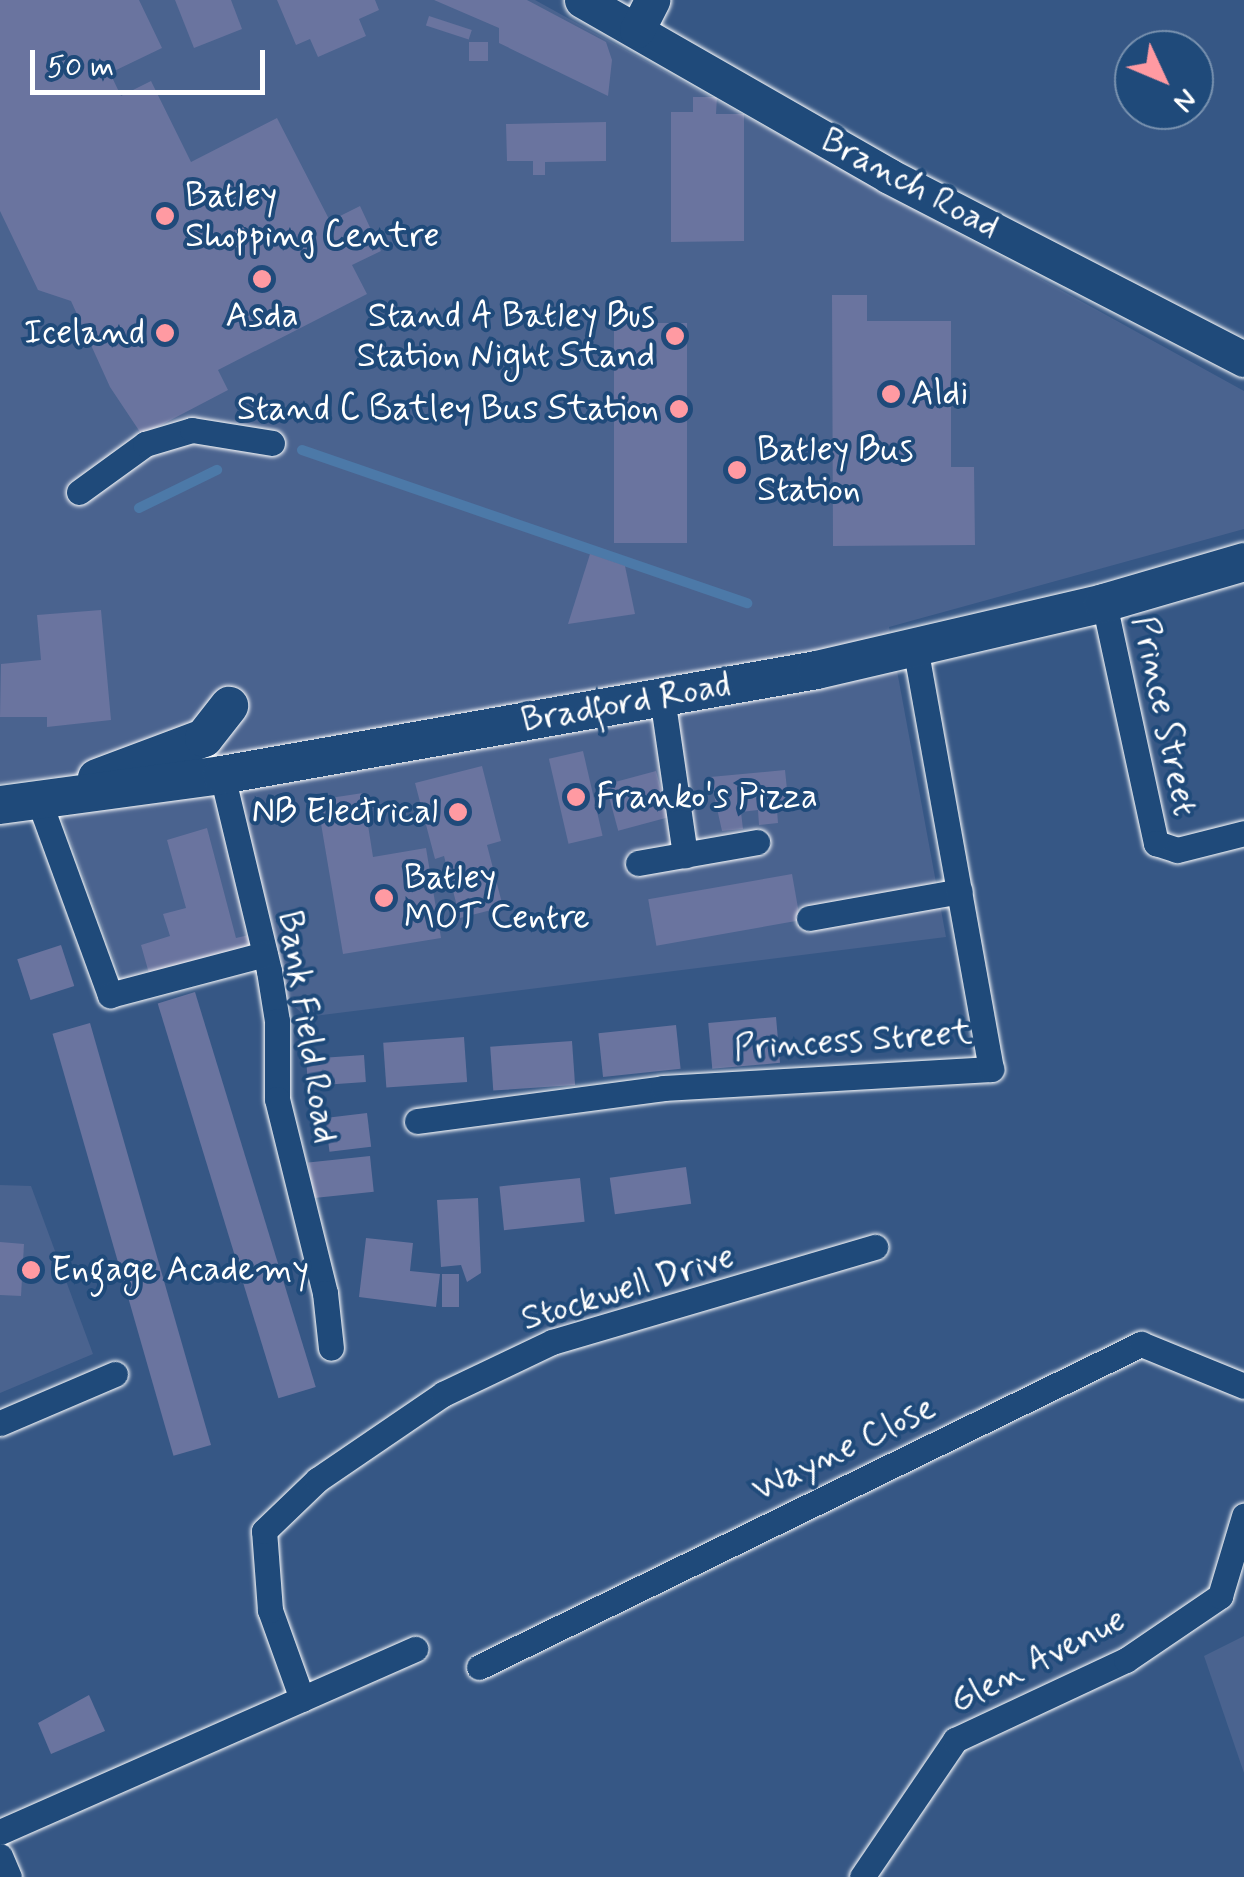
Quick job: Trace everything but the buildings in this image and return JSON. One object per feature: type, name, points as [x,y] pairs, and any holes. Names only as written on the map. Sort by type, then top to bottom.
[{"type":"main road","name":"Bradford Road","points":[[0,806],[222,775],[914,648],[1104,604],[1244,562]]},
{"type":"main road","points":[[39,801],[204,738],[228,706]]},
{"type":"street","name":"Branch Road","points":[[582,0],[644,15],[889,176],[1244,359]]},
{"type":"street","points":[[80,492],[144,444],[192,430],[272,444]]},
{"type":"street","name":"Prince Street","points":[[1104,604],[1156,843],[1177,850],[1244,834]]},
{"type":"street","name":"Princess Street","points":[[417,1121],[663,1088],[991,1069],[914,648]]},
{"type":"street","points":[[662,697],[684,855]]},
{"type":"street","name":"Bank Field Road","points":[[222,775],[278,1022],[277,1099],[325,1293],[331,1348]]},
{"type":"street","points":[[39,801],[110,995],[265,954]]},
{"type":"street","points":[[638,863],[757,842]]},
{"type":"street","points":[[810,918],[960,892]]},
{"type":"street","name":"Stockwell Drive","points":[[302,1698],[270,1610],[264,1531],[317,1480],[443,1394],[552,1342],[875,1247]]},
{"type":"street","name":"Wayne Close","points":[[479,1667],[1141,1344],[1244,1386]]},
{"type":"street","points":[[0,1423],[116,1374]]},
{"type":"street","name":"Glen Avenue","points":[[862,1877],[955,1740],[1126,1660],[1220,1596],[1244,1516]]},
{"type":"street","points":[[0,1832],[415,1649]]},
{"type":"street","points":[[0,1856],[9,1877]]},
{"type":"shaded area","points":[[0,0],[535,0],[1244,391],[1244,529],[889,627],[946,937],[306,1017],[248,964],[128,996],[61,815],[55,777],[0,783]]},
{"type":"shaded area","name":"Engage Academy","points":[[0,1185],[31,1186],[93,1354],[0,1393]]},
{"type":"shaded area","points":[[1244,1636],[1244,1773],[1204,1656]]},
{"type":"waterway","points":[[302,450],[747,603]]},
{"type":"waterway","points":[[139,508],[217,470]]},
{"type":"place","name":"Batley Shopping Centre","points":[[165,216]]},
{"type":"place","name":"Asda","points":[[262,279]]},
{"type":"place","name":"Iceland","points":[[165,333]]},
{"type":"place","name":"Stand A Batley Bus Station Night Stand","points":[[675,336]]},
{"type":"place","name":"Aldi","points":[[891,394]]},
{"type":"place","name":"Stand C Batley Bus Station","points":[[679,409]]},
{"type":"place","name":"Batley Bus Station","points":[[737,470]]},
{"type":"place","name":"Franko's Pizza","points":[[576,797]]},
{"type":"place","name":"NB Electrical","points":[[458,812]]},
{"type":"place","name":"Batley MOT Centre","points":[[384,898]]},
{"type":"place","name":"Engage Academy","points":[[31,1270]]}]
